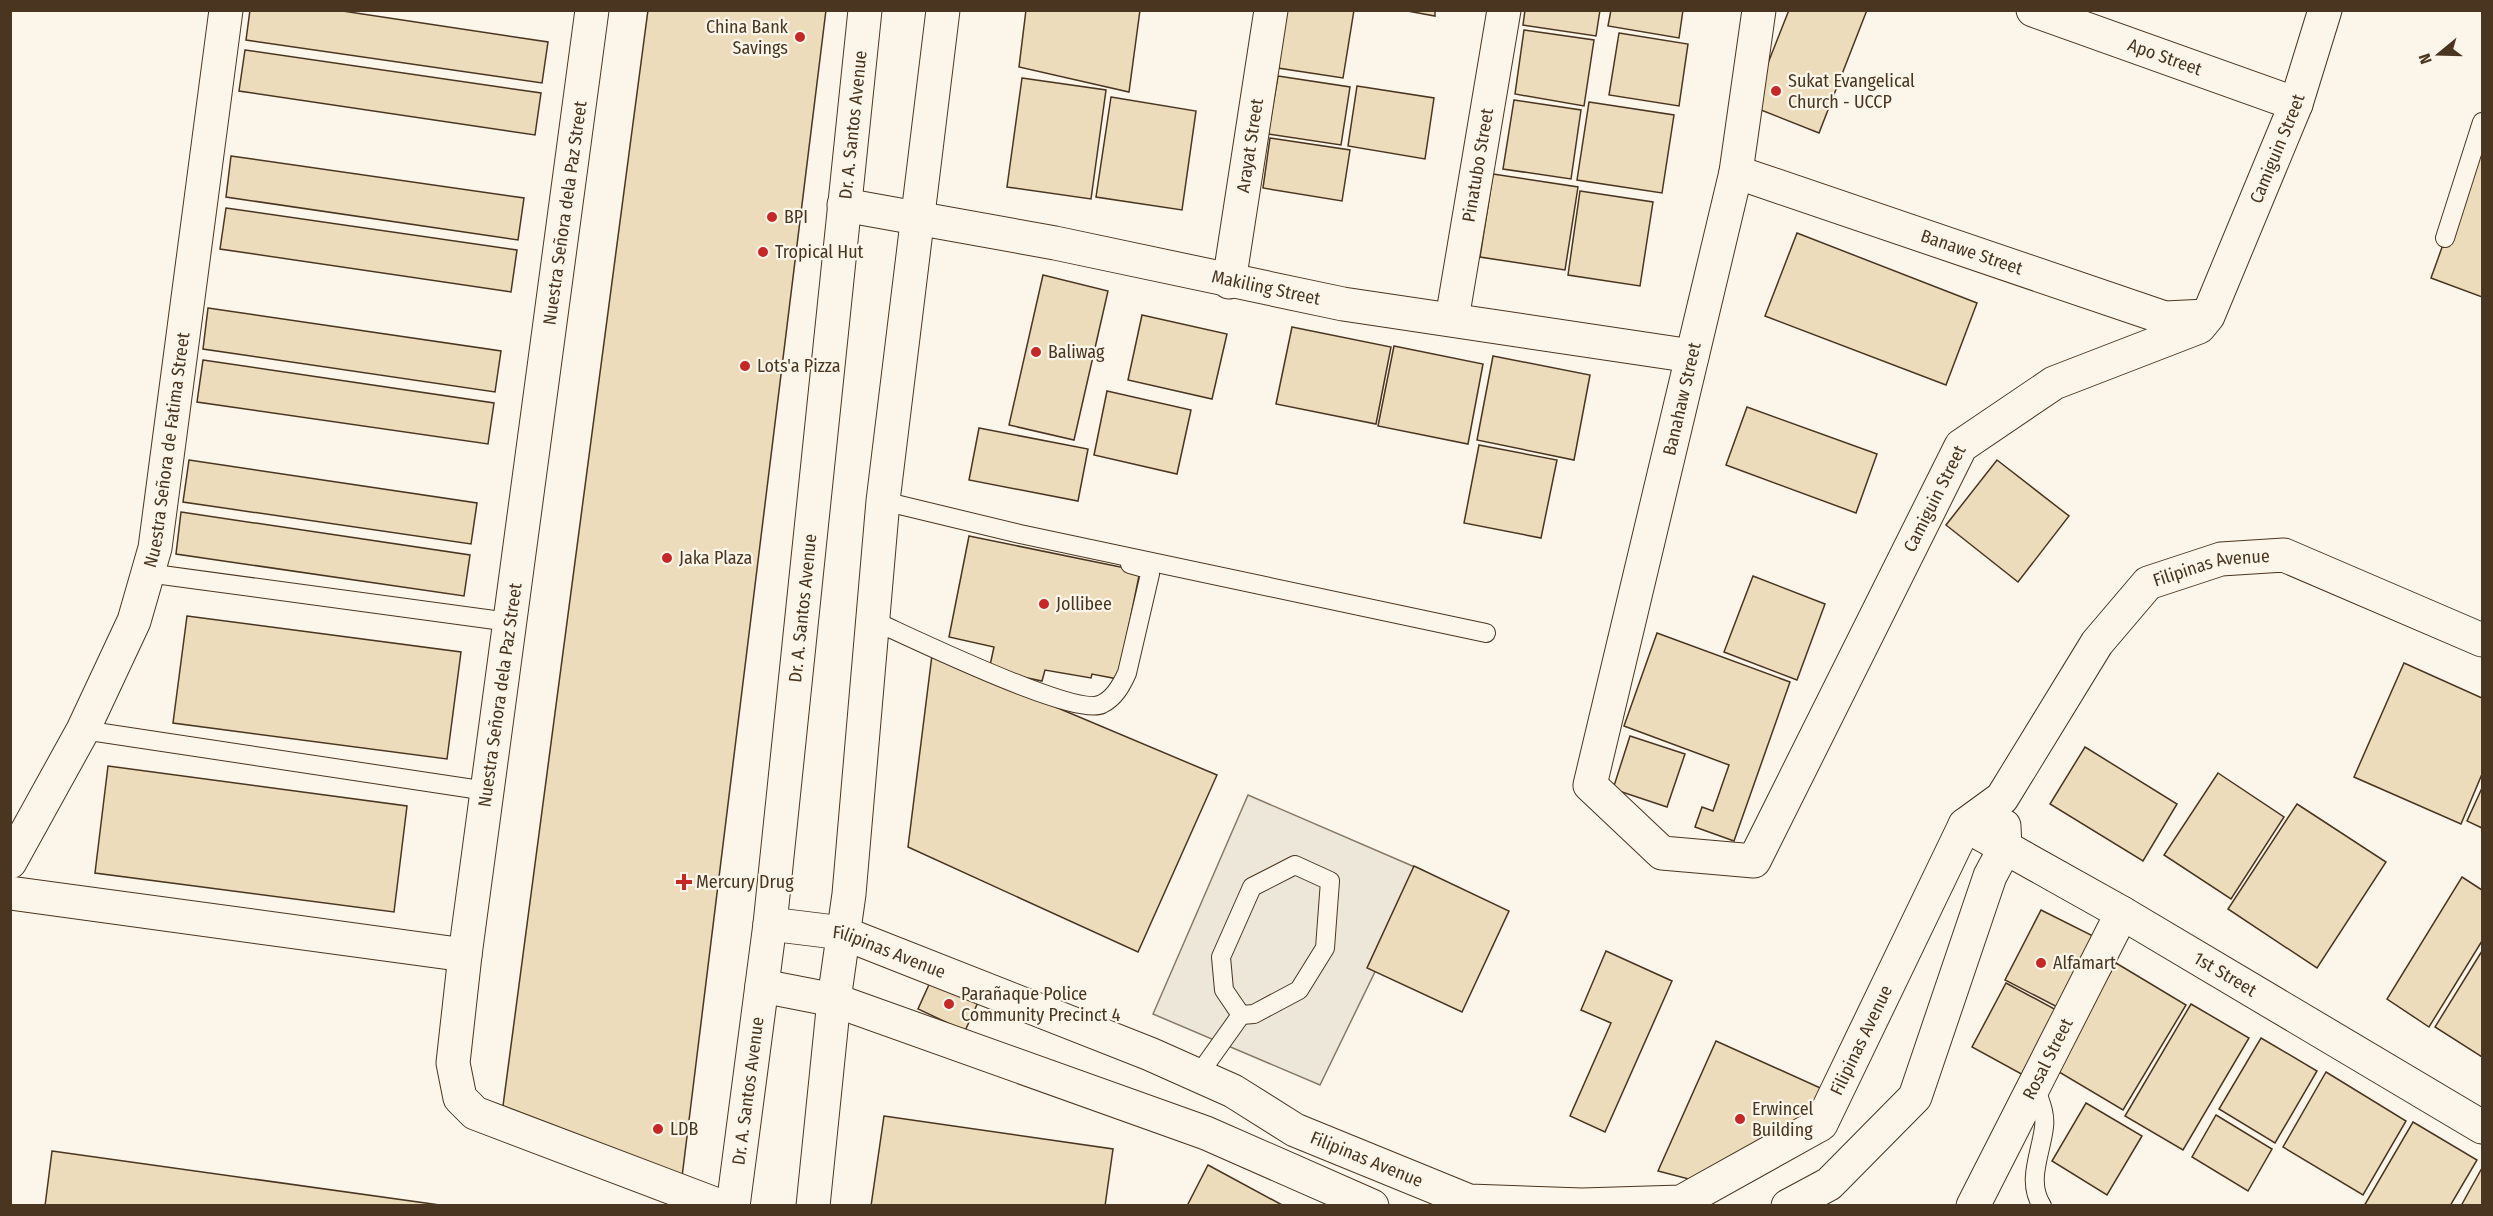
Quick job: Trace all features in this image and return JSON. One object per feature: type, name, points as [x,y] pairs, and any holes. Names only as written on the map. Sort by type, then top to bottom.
[{"type":"street","name":"Nuestra Señora de Fatima Street","points":[[10,862],[82,730],[134,621],[154,548],[226,10]]},
{"type":"street","name":"Nuestra Señora dela Paz Street","points":[[592,10],[465,954],[453,1063],[460,1098],[475,1113],[720,1206]]},
{"type":"street","name":"Dr. A. Santos Avenue","points":[[733,1206],[770,924],[865,10]]},
{"type":"street","points":[[813,1206],[834,1000],[849,894],[883,501],[943,10]]},
{"type":"street","name":"Arayat Street","points":[[1228,282],[1271,10]]},
{"type":"street","name":"Pinatubo Street","points":[[1452,319],[1504,10]]},
{"type":"street","name":"Banahaw Street","points":[[1590,785],[1736,172],[1759,10]]},
{"type":"street","name":"Apo Street","points":[[2033,10],[2296,104]]},
{"type":"street","name":"Camiguin Street","points":[[1590,785],[1662,853],[1754,861],[1961,446],[2054,383],[2199,327],[2208,316],[2296,104],[2325,10]]},
{"type":"street","name":"Banawe Street","points":[[1736,172],[2165,318],[2208,316]]},
{"type":"street","name":"Makiling Street","points":[[844,205],[1055,243],[1228,282],[1343,304],[1692,356]]},
{"type":"street","name":"Filipinas Avenue","points":[[770,924],[843,933],[1199,1074],[1295,1130],[1469,1201],[1582,1205],[1682,1202],[1821,1124],[1965,825],[2002,798],[2097,643],[2148,583],[2221,559],[2284,555],[2482,640]]},
{"type":"street","points":[[1788,1206],[1829,1184],[1915,1097],[1990,876],[2005,848],[2002,798]]},
{"type":"street","name":"1st Street","points":[[1965,825],[2122,913],[2482,1127]]},
{"type":"street","points":[[10,893],[465,954]]},
{"type":"street","name":"Rosal Street","points":[[1973,1206],[2122,913]]},
{"type":"street","points":[[762,986],[834,1000],[1206,1133],[1372,1206]]},
{"type":"street","points":[[1206,1133],[1233,1092]]},
{"type":"street","points":[[1276,1162],[1295,1130]]},
{"type":"lane","points":[[2445,238],[2482,122]]},
{"type":"lane","points":[[883,501],[1020,534],[1486,633]]},
{"type":"lane","points":[[872,620],[998,677],[1084,706],[1102,705],[1121,688],[1128,673],[1150,573],[1148,569],[1038,545],[1025,540],[1020,534]]},
{"type":"lane","points":[[147,573],[510,622]]},
{"type":"lane","points":[[82,730],[487,791]]},
{"type":"lane","points":[[1295,865],[1330,881],[1325,948],[1299,990],[1254,1014],[1241,1015],[1224,990],[1221,957],[1252,887],[1295,865]]},
{"type":"lane","points":[[1199,1074],[1241,1015]]},
{"type":"lane","points":[[2034,1085],[2043,1109],[2045,1125],[2033,1183],[2042,1206]]},
{"type":"shaded area","points":[[1248,795],[1424,871],[1320,1085],[1153,1014]]},
{"type":"building","points":[[250,10],[336,10],[548,42],[542,83],[246,40]]},
{"type":"building","name":"Jaka Plaza","points":[[648,10],[826,10],[682,1177],[503,1106]]},
{"type":"building","points":[[1026,10],[1140,10],[1129,92],[1019,67]]},
{"type":"building","points":[[1286,10],[1354,10],[1343,78],[1278,68]]},
{"type":"building","points":[[1402,10],[1435,10],[1435,16]]},
{"type":"building","points":[[1525,10],[1600,10],[1596,36],[1523,25]]},
{"type":"building","points":[[1611,10],[1683,10],[1679,38],[1608,26]]},
{"type":"building","points":[[1789,10],[1867,10],[1819,133],[1751,106]]},
{"type":"building","points":[[1524,30],[1594,40],[1584,106],[1515,94]]},
{"type":"building","points":[[1619,33],[1688,44],[1679,106],[1609,95]]},
{"type":"building","points":[[245,50],[541,93],[535,135],[239,91]]},
{"type":"building","points":[[1278,76],[1350,87],[1341,145],[1268,134]]},
{"type":"building","points":[[1022,78],[1106,90],[1091,199],[1007,187]]},
{"type":"building","points":[[1357,86],[1434,98],[1425,159],[1348,146]]},
{"type":"building","points":[[1111,97],[1196,111],[1182,210],[1096,197]]},
{"type":"building","points":[[1514,100],[1581,110],[1571,179],[1503,169]]},
{"type":"building","points":[[1589,102],[1674,115],[1662,193],[1577,180]]},
{"type":"building","points":[[2482,136],[2482,297],[2431,278]]},
{"type":"building","points":[[1270,138],[1350,150],[1342,201],[1263,188]]},
{"type":"building","points":[[231,156],[524,198],[518,240],[226,197]]},
{"type":"building","points":[[1493,174],[1578,187],[1565,270],[1480,257]]},
{"type":"building","points":[[1580,191],[1653,202],[1640,286],[1568,275]]},
{"type":"building","points":[[226,208],[517,250],[511,292],[220,249]]},
{"type":"building","points":[[1797,233],[1977,303],[1946,385],[1765,316]]},
{"type":"building","points":[[1043,275],[1108,291],[1074,440],[1009,425]]},
{"type":"building","points":[[208,308],[501,351],[495,392],[203,349]]},
{"type":"building","points":[[1142,315],[1227,334],[1212,399],[1128,380]]},
{"type":"building","points":[[1292,327],[1391,347],[1376,424],[1276,404]]},
{"type":"building","points":[[1394,346],[1483,364],[1468,444],[1378,426]]},
{"type":"building","points":[[1493,356],[1590,375],[1574,460],[1477,440]]},
{"type":"building","points":[[203,360],[494,403],[488,444],[197,402]]},
{"type":"building","points":[[1107,391],[1191,410],[1177,474],[1094,455]]},
{"type":"building","points":[[1747,407],[1877,454],[1856,513],[1726,465]]},
{"type":"building","points":[[979,428],[1088,449],[1078,501],[969,480]]},
{"type":"building","points":[[1479,445],[1557,460],[1541,538],[1464,523]]},
{"type":"building","points":[[189,460],[477,503],[471,544],[183,502]]},
{"type":"building","points":[[1997,460],[2069,516],[2018,582],[1946,525]]},
{"type":"building","points":[[181,512],[470,555],[464,596],[176,554]]},
{"type":"building","name":"Jollibee","points":[[969,536],[1140,571],[1118,679],[1092,674],[1091,678],[1045,670],[1042,681],[989,670],[994,647],[949,637]]},
{"type":"building","points":[[1753,576],[1825,604],[1797,680],[1724,652]]},
{"type":"building","points":[[187,616],[461,652],[447,759],[173,723]]},
{"type":"building","points":[[1657,633],[1790,682],[1734,841],[1695,827],[1702,807],[1713,811],[1729,765],[1624,726]]},
{"type":"building","points":[[932,655],[1217,775],[1138,952],[908,847]]},
{"type":"building","points":[[2404,663],[2482,698],[2482,774],[2461,824],[2354,777]]},
{"type":"building","points":[[1630,736],[1685,754],[1667,807],[1613,789]]},
{"type":"building","points":[[2085,747],[2177,804],[2143,861],[2050,804]]},
{"type":"building","points":[[108,766],[407,806],[394,912],[95,873]]},
{"type":"building","points":[[2218,773],[2284,817],[2231,899],[2164,855]]},
{"type":"building","points":[[2482,788],[2482,828],[2467,821]]},
{"type":"building","points":[[2297,804],[2386,862],[2317,968],[2228,909]]},
{"type":"building","points":[[1414,866],[1509,911],[1462,1012],[1367,968]]},
{"type":"building","points":[[2462,877],[2482,890],[2482,941],[2429,1027],[2387,999]]},
{"type":"building","points":[[2041,910],[2101,940],[2065,1011],[2005,980]]},
{"type":"building","points":[[1606,951],[1672,981],[1605,1132],[1570,1116],[1611,1023],[1581,1010]]},
{"type":"building","points":[[2482,951],[2482,1057],[2435,1027]]},
{"type":"building","points":[[2116,963],[2186,1005],[2123,1110],[2054,1069]]},
{"type":"building","name":"Parañaque Police Community Precinct 4","points":[[932,978],[979,1000],[965,1031],[918,1009]]},
{"type":"building","points":[[2006,983],[2060,1012],[2025,1076],[1972,1047]]},
{"type":"building","points":[[2191,1004],[2249,1038],[2183,1150],[2125,1116]]},
{"type":"building","points":[[2261,1038],[2317,1071],[2275,1143],[2219,1109]]},
{"type":"building","name":"Erwincel Building","points":[[1716,1041],[1827,1091],[1774,1144],[1700,1182],[1658,1171]]},
{"type":"building","points":[[2326,1072],[2406,1121],[2363,1195],[2283,1147]]},
{"type":"building","points":[[2086,1103],[2142,1136],[2107,1195],[2052,1161]]},
{"type":"building","points":[[2216,1115],[2272,1149],[2248,1191],[2192,1157]]},
{"type":"building","points":[[884,1116],[1113,1149],[1105,1206],[871,1206]]},
{"type":"building","points":[[2413,1122],[2477,1160],[2450,1206],[2364,1206]]},
{"type":"building","points":[[52,1151],[447,1206],[45,1206]]},
{"type":"building","points":[[1208,1165],[1284,1206],[1187,1206]]},
{"type":"building","points":[[2482,1168],[2482,1206],[2461,1206]]},
{"type":"place","name":"China Bank Savings","points":[[800,37]]},
{"type":"place","name":"Sukat Evangelical Church - UCCP","points":[[1776,91]]},
{"type":"place","name":"BPI","points":[[772,217]]},
{"type":"place","name":"Tropical Hut","points":[[763,252]]},
{"type":"place","name":"Baliwag","points":[[1036,352]]},
{"type":"place","name":"Lots'a Pizza","points":[[745,366]]},
{"type":"place","name":"Jaka Plaza","points":[[667,558]]},
{"type":"place","name":"Jollibee","points":[[1044,604]]},
{"type":"place","name":"Mercury Drug","points":[[684,882]]},
{"type":"place","name":"Alfamart","points":[[2041,963]]},
{"type":"place","name":"Parañaque Police Community Precinct 4","points":[[949,1004]]},
{"type":"place","name":"Erwincel Building","points":[[1740,1119]]},
{"type":"place","name":"LDB","points":[[658,1129]]}]
